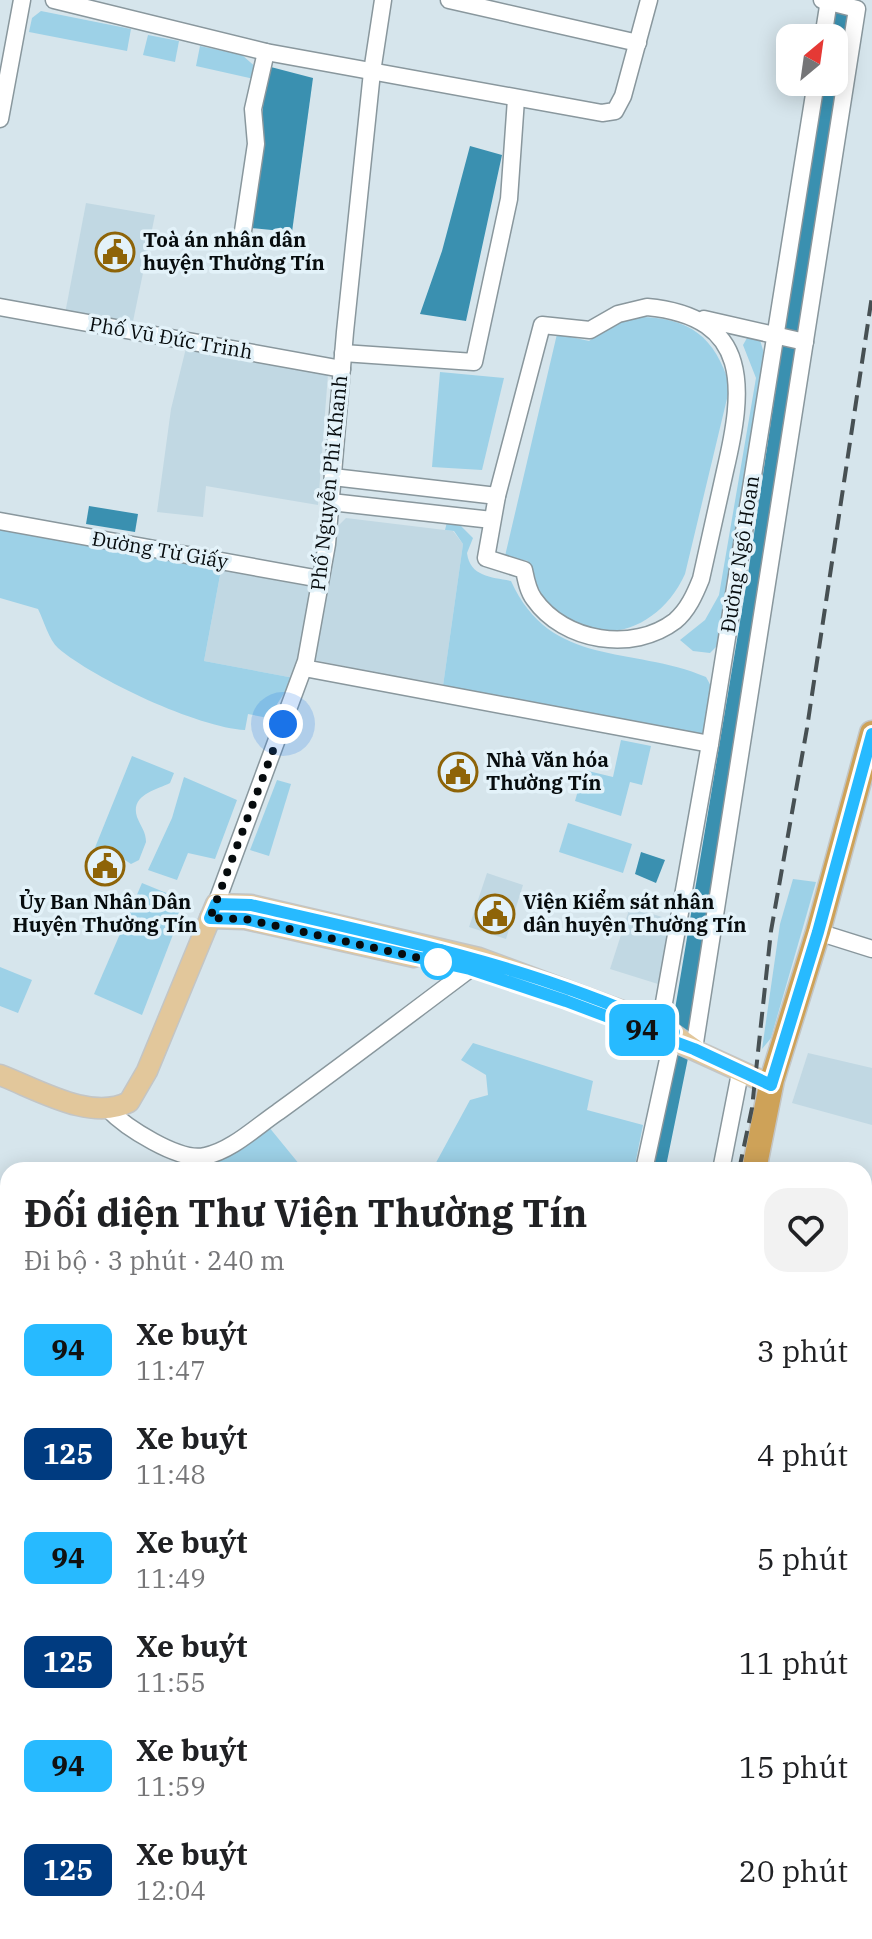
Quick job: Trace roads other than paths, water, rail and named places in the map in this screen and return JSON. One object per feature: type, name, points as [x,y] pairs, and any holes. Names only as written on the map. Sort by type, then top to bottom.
[{"type":"highway","points":[[756,1162],[771,1085],[818,932],[872,733]]},
{"type":"main road","points":[[213,911],[474,964],[546,987],[668,1033],[740,1073],[771,1085]]},
{"type":"main road","name":"Phố Nguyễn Phi Khanh","points":[[108,1109],[135,1097],[213,911]]},
{"type":"main road","points":[[0,1075],[73,1103],[108,1109]]},
{"type":"street","points":[[0,119],[22,0]]},
{"type":"street","points":[[54,0],[266,52],[602,113],[615,111],[649,0]]},
{"type":"street","name":"Phố Nguyễn Phi Khanh","points":[[213,911],[304,668],[331,502],[342,361],[372,72],[383,0]]},
{"type":"street","points":[[449,0],[638,43]]},
{"type":"street","points":[[694,1049],[857,9],[827,1],[825,24]]},
{"type":"street","points":[[243,231],[256,144],[253,109],[266,52]]},
{"type":"street","name":"Đường Ngô Hoan","points":[[645,1162],[814,96]]},
{"type":"street","name":"Phố Vũ Đức Trinh","points":[[0,307],[342,361],[474,362],[509,199],[516,99]]},
{"type":"street","points":[[695,317],[707,324],[729,349],[739,381],[739,398],[701,579],[685,610],[674,622],[654,632],[621,640],[581,633],[563,625],[534,599],[524,570],[486,558],[497,496],[542,325],[590,330],[618,314],[647,307],[695,317],[775,336],[805,342]]},
{"type":"street","points":[[333,477],[497,496]]},
{"type":"street","points":[[331,502],[492,520]]},
{"type":"street","name":"Đường Từ Giấy","points":[[0,521],[320,579]]},
{"type":"street","points":[[304,668],[710,744]]},
{"type":"street","points":[[818,932],[872,949]]},
{"type":"street","points":[[108,1109],[125,1127],[189,1156],[204,1156],[229,1146],[277,1112],[474,964]]},
{"type":"street","points":[[723,1162],[740,1073]]},
{"type":"waterway","points":[[842,24],[845,0]]},
{"type":"waterway","points":[[684,1022],[759,575],[831,96]]},
{"type":"waterway","points":[[656,1162],[678,1052]]},
{"type":"railway","points":[[741,1162],[752,1108],[771,931],[807,728],[872,296]]},
{"type":"place","name":"Toà án nhân dân huyện Thường Tín","points":[[115,252]]},
{"type":"place","name":"Nhà Văn hóa Thường Tín","points":[[458,772]]},
{"type":"place","name":"Ủy Ban Nhân Dân Huyện Thường Tín","points":[[105,866]]},
{"type":"place","name":"Viện Kiểm sát nhân dân huyện Thường Tín","points":[[495,914]]}]
